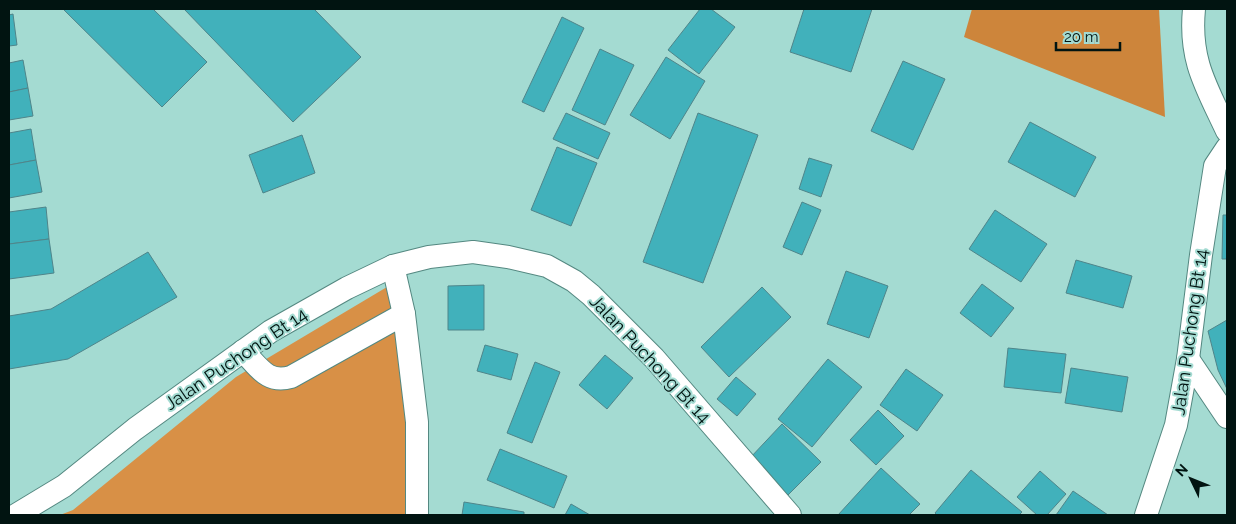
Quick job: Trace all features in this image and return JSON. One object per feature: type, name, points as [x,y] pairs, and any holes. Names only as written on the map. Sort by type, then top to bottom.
[{"type":"street","points":[[1194,9],[1192,30],[1195,55],[1204,83],[1227,130]]},
{"type":"street","name":"Jalan Puchong Bt 14","points":[[1146,515],[1176,425],[1188,358],[1200,255],[1215,166],[1227,148]]},
{"type":"street","name":"Jalan Puchong Bt 14","points":[[16,515],[64,486],[134,430],[271,331],[346,288],[393,266],[429,257],[473,252],[508,257],[547,266],[574,281],[591,295],[654,358],[790,515]]},
{"type":"street","points":[[393,266],[404,314],[417,422],[416,515]]},
{"type":"street","points":[[243,351],[267,375],[280,380],[291,377],[404,314]]},
{"type":"street","points":[[1188,358],[1227,417]]},
{"type":"shaded area","points":[[972,9],[1159,9],[1165,117],[964,37]]},
{"type":"shaded area","points":[[392,284],[415,515],[60,515],[73,510],[236,377]]},
{"type":"building","points":[[63,9],[153,9],[207,62],[162,107]]},
{"type":"building","points":[[184,9],[314,9],[361,57],[293,122]]},
{"type":"building","points":[[700,9],[711,9],[735,27],[699,74],[668,50]]},
{"type":"building","points":[[804,9],[872,9],[851,72],[790,52]]},
{"type":"building","points":[[13,14],[17,45],[9,46],[9,15]]},
{"type":"building","points":[[562,17],[584,28],[544,112],[522,102]]},
{"type":"building","points":[[600,49],[634,65],[605,125],[572,110]]},
{"type":"building","points":[[666,57],[705,81],[670,139],[630,115]]},
{"type":"building","points":[[23,60],[28,88],[9,92],[9,63]]},
{"type":"building","points":[[903,61],[945,79],[913,150],[871,131]]},
{"type":"building","points":[[28,88],[33,116],[9,120],[9,92]]},
{"type":"building","points":[[566,113],[610,133],[598,159],[553,139]]},
{"type":"building","points":[[698,113],[758,135],[703,283],[643,262]]},
{"type":"building","points":[[1030,122],[1096,157],[1075,197],[1008,162]]},
{"type":"building","points":[[31,129],[36,160],[9,165],[9,133]]},
{"type":"building","points":[[302,135],[315,173],[263,193],[249,155]]},
{"type":"building","points":[[557,147],[597,163],[571,226],[531,210]]},
{"type":"building","points":[[809,158],[832,165],[821,197],[799,189]]},
{"type":"building","points":[[36,160],[42,192],[9,198],[9,165]]},
{"type":"building","points":[[802,202],[821,210],[802,255],[783,247]]},
{"type":"building","points":[[46,207],[49,239],[9,244],[9,212]]},
{"type":"building","points":[[995,210],[1047,244],[1021,282],[969,249]]},
{"type":"building","points":[[1223,215],[1227,215],[1227,259],[1222,259]]},
{"type":"building","points":[[49,239],[54,273],[9,279],[9,244]]},
{"type":"building","points":[[148,252],[177,297],[68,359],[9,369],[9,316],[51,309]]},
{"type":"building","points":[[1076,260],[1132,276],[1123,308],[1066,293]]},
{"type":"building","points":[[846,271],[888,286],[869,338],[827,324]]},
{"type":"building","points":[[982,284],[1014,308],[991,337],[960,313]]},
{"type":"building","points":[[484,285],[484,330],[448,330],[448,286]]},
{"type":"building","points":[[762,287],[791,317],[729,377],[701,347]]},
{"type":"building","points":[[1227,320],[1227,389],[1218,370],[1208,331]]},
{"type":"building","points":[[485,345],[518,354],[511,380],[477,371]]},
{"type":"building","points":[[1008,348],[1066,354],[1061,393],[1004,387]]},
{"type":"building","points":[[605,355],[633,378],[607,409],[579,385]]},
{"type":"building","points":[[828,359],[862,387],[812,447],[778,419]]},
{"type":"building","points":[[535,362],[560,372],[532,443],[507,433]]},
{"type":"building","points":[[1071,368],[1128,377],[1122,412],[1065,403]]},
{"type":"building","points":[[906,369],[943,395],[917,431],[880,405]]},
{"type":"building","points":[[736,377],[756,394],[737,416],[717,399]]},
{"type":"building","points":[[878,410],[904,436],[876,465],[850,440]]},
{"type":"building","points":[[782,424],[821,462],[788,495],[750,458]]},
{"type":"building","points":[[500,449],[567,476],[554,508],[487,480]]},
{"type":"building","points":[[881,468],[920,504],[909,515],[838,515]]},
{"type":"building","points":[[971,470],[1022,512],[1019,515],[937,515],[935,513]]},
{"type":"building","points":[[1040,471],[1066,494],[1047,515],[1037,515],[1017,497]]},
{"type":"building","points":[[1073,491],[1108,515],[1056,515]]},
{"type":"building","points":[[464,502],[524,512],[524,515],[462,515]]},
{"type":"building","points":[[571,504],[590,515],[565,515]]}]
